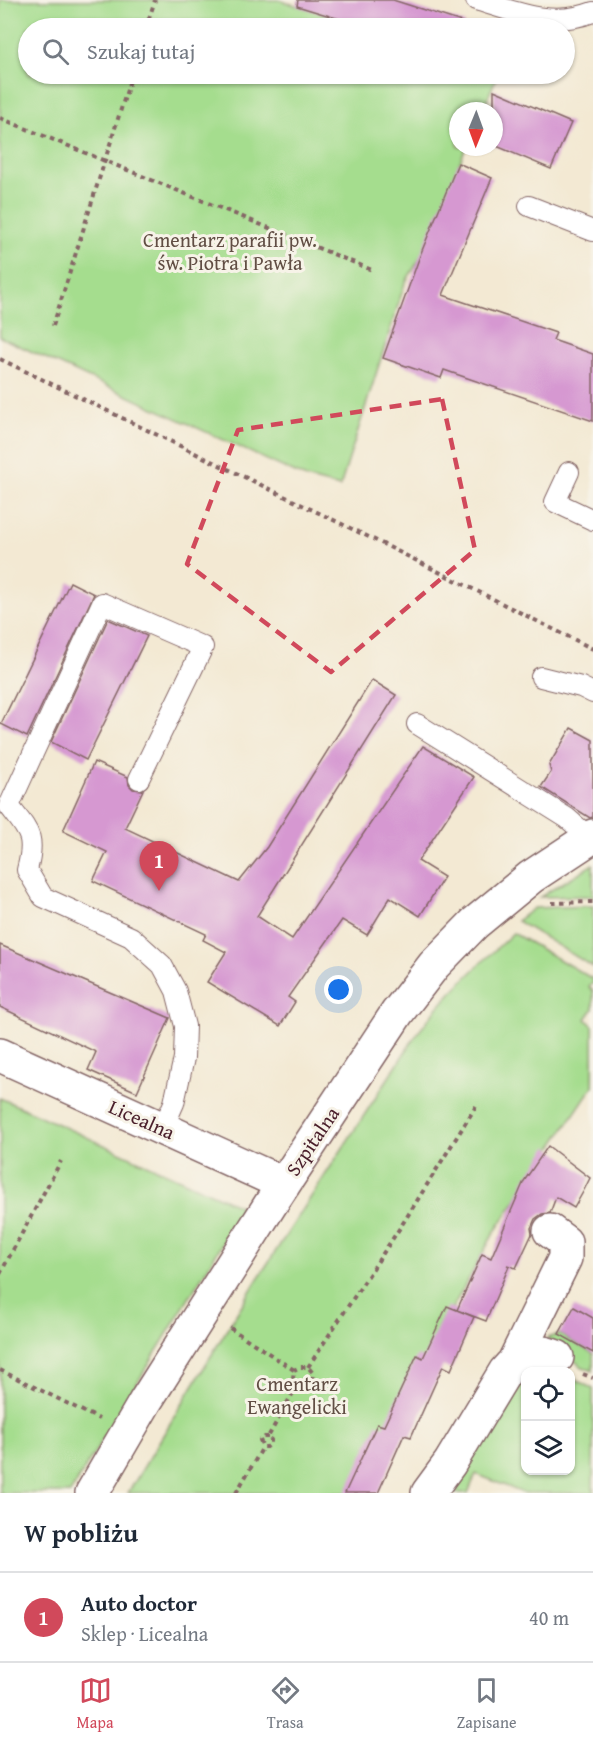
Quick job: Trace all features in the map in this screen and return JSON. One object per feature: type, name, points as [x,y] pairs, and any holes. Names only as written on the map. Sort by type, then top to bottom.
[{"type":"street","name":"Szpitalna","points":[[93,1493],[145,1402],[284,1184],[397,1013],[434,965],[475,922],[559,857],[592,838]]},
{"type":"street","name":"Licealna","points":[[0,1054],[284,1184]]},
{"type":"street","points":[[428,1493],[450,1463],[505,1372],[515,1360],[565,1258],[565,1242],[549,1231]]},
{"type":"street","points":[[515,1360],[526,1354],[542,1351],[557,1357]]},
{"type":"lane","points":[[476,0],[542,18]]},
{"type":"lane","points":[[575,18],[593,12]]},
{"type":"lane","points":[[529,206],[593,231]]},
{"type":"lane","points":[[569,472],[555,502],[593,520]]},
{"type":"lane","points":[[139,779],[203,647],[102,603],[9,806],[29,833],[33,850],[27,870],[43,897],[131,937],[162,965],[176,991],[185,1026],[184,1058],[174,1103],[163,1128]]},
{"type":"lane","points":[[541,677],[581,687],[593,693]]},
{"type":"lane","points":[[417,724],[567,818],[592,838]]},
{"type":"path","points":[[149,18],[155,0]]},
{"type":"path","points":[[53,326],[129,84]]},
{"type":"path","points":[[0,118],[372,270]]},
{"type":"path","points":[[0,359],[377,541],[593,649]]},
{"type":"path","points":[[549,904],[593,902]]},
{"type":"path","points":[[308,1367],[405,1220],[478,1103]]},
{"type":"path","points":[[0,1274],[61,1161]]},
{"type":"path","points":[[229,1327],[294,1370]]},
{"type":"path","points":[[294,1370],[308,1367]]},
{"type":"path","points":[[294,1370],[293,1378],[298,1384],[305,1385],[312,1381],[313,1373],[308,1367]]},
{"type":"path","points":[[0,1370],[104,1421]]},
{"type":"path","points":[[268,1437],[298,1384]]},
{"type":"path","points":[[236,1493],[263,1447],[271,1444],[268,1437]]},
{"type":"path","points":[[263,1447],[260,1440],[268,1437]]},
{"type":"highlighted area","points":[[442,399],[475,550],[331,672],[187,564],[238,430]]},
{"type":"green space","name":"Cmentarz parafii pw. św. Piotra i Pawła","points":[[0,0],[279,0],[337,18],[18,18],[18,84],[494,84],[486,102],[449,102],[449,156],[462,156],[422,255],[405,283],[340,487],[306,478],[0,337]]},
{"type":"green space","points":[[593,864],[593,896],[540,897]]},
{"type":"green space","points":[[593,906],[593,967],[517,921],[534,908]]},
{"type":"green space","name":"Cmentarz Ewangelicki","points":[[513,933],[593,979],[589,987],[593,991],[593,1009],[586,1019],[593,1026],[593,1086],[494,1233],[350,1493],[128,1493],[257,1280],[424,1024],[448,996]]},
{"type":"green space","points":[[0,1098],[244,1208],[70,1493],[0,1493]]},
{"type":"green space","points":[[559,1334],[593,1353],[593,1371],[581,1366],[547,1338]]},
{"type":"green space","points":[[525,1363],[542,1367],[522,1367]]},
{"type":"green space","points":[[521,1369],[521,1475],[575,1475],[575,1379],[593,1389],[593,1493],[523,1493],[476,1474],[468,1493],[436,1493]]},
{"type":"building","points":[[298,0],[393,0],[449,18],[336,18],[297,6]]},
{"type":"building","points":[[494,90],[571,123],[551,169],[503,149],[503,102],[494,102]]},
{"type":"building","points":[[458,163],[492,178],[443,295],[556,333],[553,340],[593,354],[593,421],[444,370],[441,378],[383,358],[421,253]]},
{"type":"building","points":[[70,582],[94,594],[27,737],[1,724]]},
{"type":"building","points":[[108,619],[147,636],[86,760],[51,742]]},
{"type":"building","points":[[372,680],[396,695],[257,916],[292,939],[423,746],[474,777],[418,861],[444,877],[420,916],[390,897],[367,935],[342,920],[288,997],[295,1002],[280,1026],[207,982],[226,952],[203,940],[206,934],[93,881],[107,852],[63,831],[94,762],[128,777],[129,785],[133,789],[143,790],[125,828],[239,882],[267,847]]},
{"type":"building","points":[[571,728],[593,740],[593,817],[590,818],[541,787],[551,772],[549,765]]},
{"type":"building","points":[[0,945],[170,1018],[137,1092],[88,1070],[96,1052],[0,1007]]},
{"type":"building","points":[[548,1146],[590,1178],[583,1192],[574,1208],[556,1197],[550,1213],[542,1214],[535,1219],[531,1228],[532,1234],[516,1268],[507,1265],[509,1266],[486,1321],[457,1310],[482,1254],[491,1258],[524,1181]]},
{"type":"building","points":[[447,1306],[474,1317],[451,1370],[443,1366],[411,1437],[404,1435],[378,1493],[345,1493],[377,1424],[384,1426],[417,1355],[423,1358]]},
{"type":"building","points":[[574,1307],[593,1318],[593,1353],[559,1334]]},
{"type":"place","name":"Auto doctor","points":[[159,891]]}]
